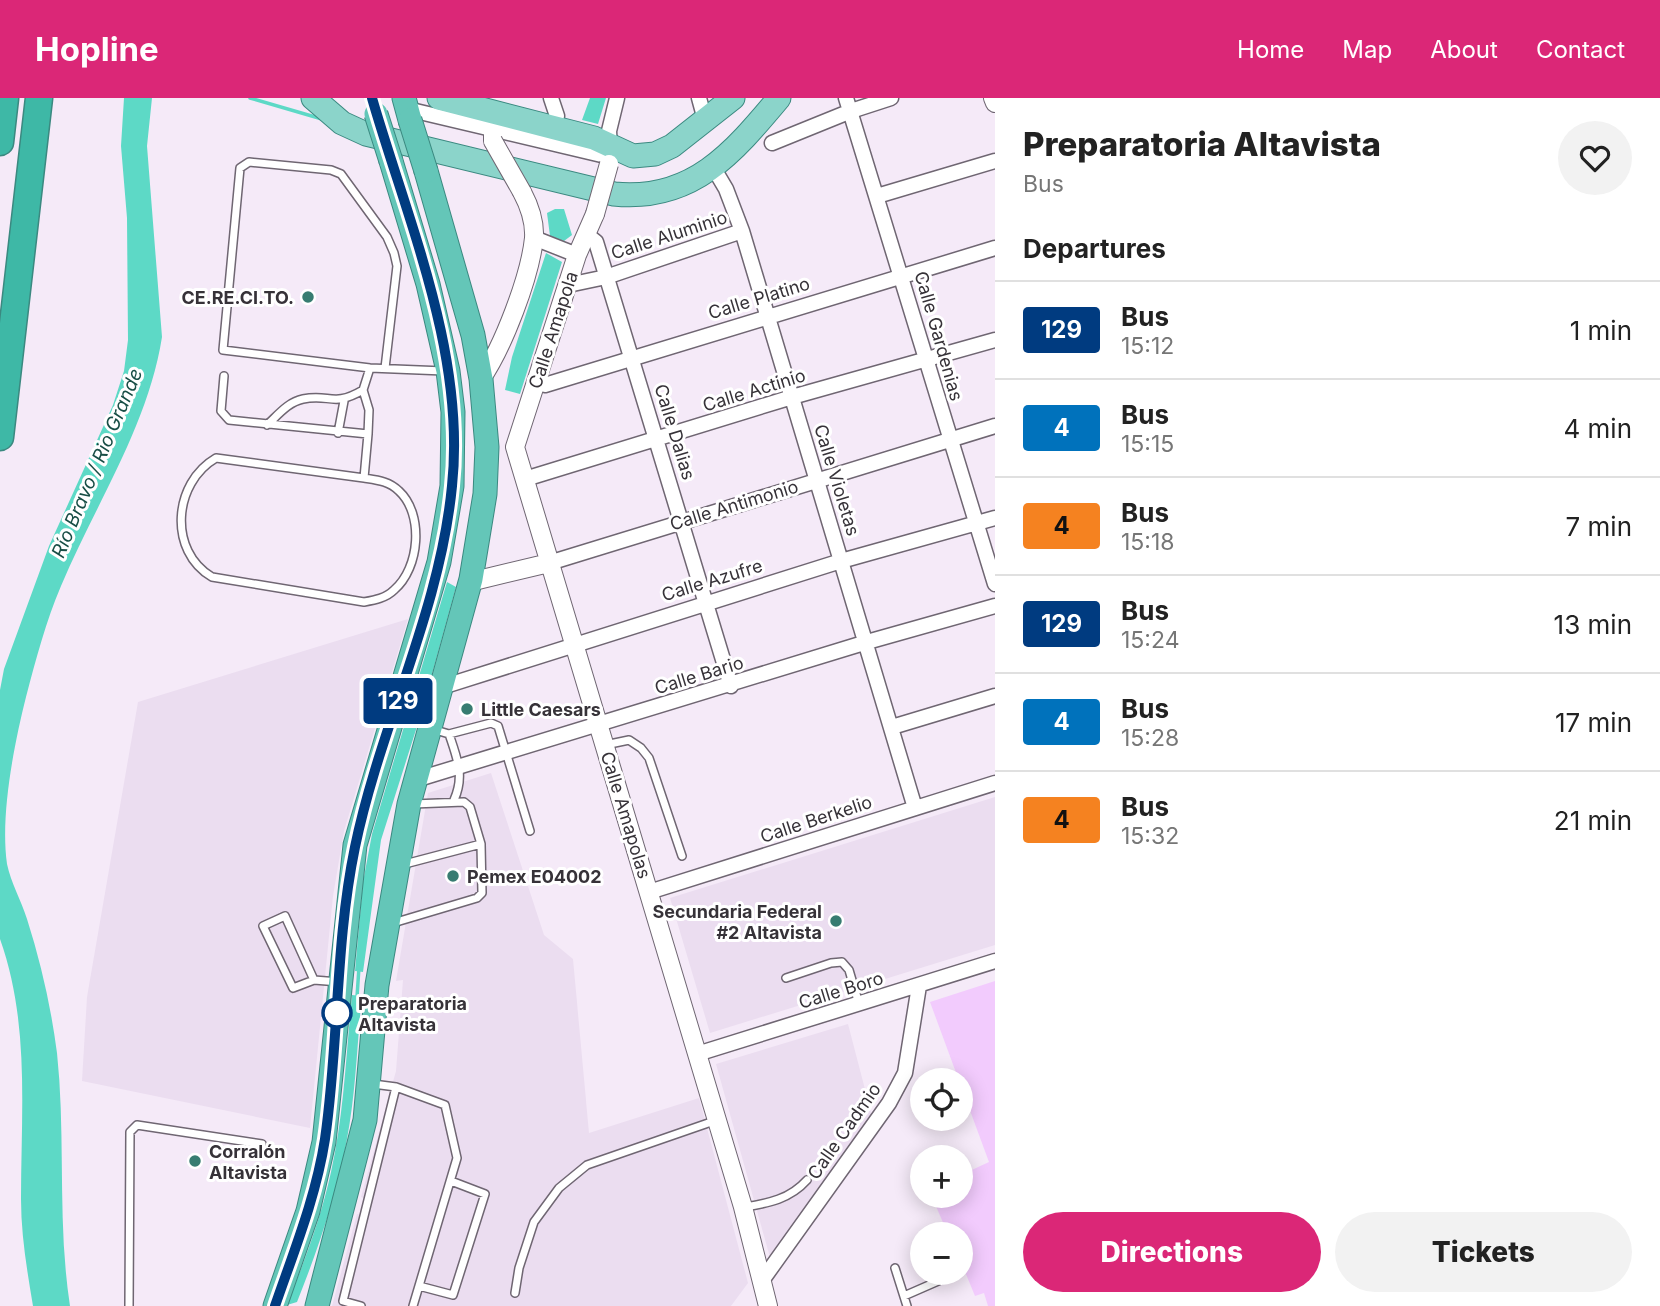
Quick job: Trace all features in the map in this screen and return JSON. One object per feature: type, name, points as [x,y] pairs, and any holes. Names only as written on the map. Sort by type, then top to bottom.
[{"type":"highway","points":[[0,142],[5,98]]},
{"type":"highway","points":[[0,437],[39,98]]},
{"type":"highway","points":[[317,1306],[365,1120],[369,1083],[358,983],[355,845],[439,562],[449,506],[454,442],[448,371],[428,284],[374,106]]},
{"type":"highway","points":[[275,1306],[308,1211],[358,983],[385,925],[415,780],[439,731],[442,687],[471,579],[482,516],[487,447],[481,379],[472,335],[407,109]]},
{"type":"highway","points":[[449,506],[455,518],[458,563],[463,573],[471,579]]},
{"type":"main road","points":[[313,98],[342,124],[366,134],[614,194],[642,197],[689,183],[713,167],[779,98]]},
{"type":"main road","points":[[439,98],[492,127],[554,127],[594,138],[610,156],[655,154],[689,135],[702,109],[733,98]]},
{"type":"street","points":[[551,98],[557,116],[554,127]]},
{"type":"street","points":[[407,109],[610,156],[609,131],[617,98]]},
{"type":"street","points":[[772,143],[848,104],[891,98]]},
{"type":"street","name":"Calle Gardenias","points":[[848,104],[902,275],[949,441],[995,584]]},
{"type":"street","points":[[481,379],[498,352],[539,241],[530,206],[492,127]]},
{"type":"street","name":"Calle Amapola","points":[[515,447],[568,285],[571,252],[586,234],[595,214],[610,156]]},
{"type":"street","points":[[877,196],[995,161]]},
{"type":"street","name":"Calle Violetas","points":[[713,167],[726,188],[742,231],[915,808]]},
{"type":"street","name":"Calle Aluminio","points":[[568,285],[606,276],[742,231]]},
{"type":"street","name":"Calle Dalias","points":[[586,234],[596,242],[731,686]]},
{"type":"street","points":[[539,241],[571,252]]},
{"type":"street","name":"Calle Platino","points":[[535,383],[545,385],[995,248]]},
{"type":"street","name":"Calle Actinio","points":[[524,479],[792,397],[995,341]]},
{"type":"street","name":"Calle Antimonio","points":[[471,579],[478,580],[549,563],[995,426]]},
{"type":"street","points":[[487,447],[515,447]]},
{"type":"street","name":"Calle Amapolas","points":[[515,447],[743,1207],[768,1306]]},
{"type":"street","name":"Calle Azufre","points":[[442,687],[706,602],[995,517]]},
{"type":"street","name":"Calle Bario","points":[[415,780],[731,686],[866,642],[995,606]]},
{"type":"street","points":[[892,727],[995,696]]},
{"type":"street","name":"Calle Berkelio","points":[[649,892],[995,783]]},
{"type":"street","name":"Calle Boro","points":[[697,1054],[995,961]]},
{"type":"street","name":"Calle Cadmio","points":[[761,1282],[889,1103],[900,1083],[911,1045],[919,986]]},
{"type":"lane","points":[[385,368],[397,266],[387,237],[341,174],[248,162],[240,168],[223,350],[370,368],[448,371]]},
{"type":"lane","points":[[364,478],[369,410],[363,390],[370,368]]},
{"type":"lane","points":[[224,376],[220,411],[229,420],[368,434]]},
{"type":"lane","points":[[267,425],[288,405],[304,399],[344,401],[363,390]]},
{"type":"lane","points":[[338,433],[344,401]]},
{"type":"lane","points":[[216,458],[364,478],[386,482],[398,489],[409,501],[415,520],[412,558],[404,579],[396,589],[380,599],[364,602],[212,577],[195,568],[186,550],[182,532],[186,494],[195,475],[216,458]]},
{"type":"lane","points":[[454,800],[461,786],[460,768],[439,731],[491,723],[498,726],[530,831]]},
{"type":"lane","points":[[605,745],[629,740],[642,748],[649,758],[682,856]]},
{"type":"lane","points":[[385,925],[477,898],[482,893],[481,844],[470,807],[454,800],[409,804]]},
{"type":"lane","points":[[397,866],[481,844]]},
{"type":"lane","points":[[314,979],[285,916],[263,926],[293,988],[314,979],[358,983]]},
{"type":"lane","points":[[786,978],[842,962],[849,970],[859,1004]]},
{"type":"lane","points":[[369,1083],[397,1087],[445,1105],[457,1158],[413,1306]]},
{"type":"lane","points":[[361,1306],[343,1301],[397,1087]]},
{"type":"lane","points":[[515,1293],[519,1268],[534,1222],[568,1180],[587,1165],[717,1120]]},
{"type":"lane","points":[[129,1306],[130,1132],[137,1125],[262,1144]]},
{"type":"lane","points":[[743,1207],[781,1199],[799,1189],[807,1180]]},
{"type":"lane","points":[[419,1286],[453,1295],[485,1194],[451,1181]]},
{"type":"lane","points":[[895,1268],[907,1306]]},
{"type":"lane","points":[[904,1296],[929,1285]]},
{"type":"shaded area","name":"Preparatoria Altavista","points":[[408,619],[344,831],[333,896],[310,1128],[82,1081],[87,997],[138,702]]},
{"type":"shaded area","points":[[491,773],[544,935],[573,959],[589,1133],[699,1098],[748,1283],[731,1306],[332,1306],[357,1214],[361,1215],[366,1199],[361,1197],[396,1071],[403,980],[396,981],[428,793]]},
{"type":"shaded area","name":"Secundaria Federal #2 Altavista","points":[[995,797],[995,945],[710,1033],[670,898]]},
{"type":"shaded area","points":[[995,981],[995,1306],[988,1306],[984,1293],[975,1296],[970,1285],[973,1285],[973,1222],[943,1222],[937,1208],[973,1208],[973,1169],[989,1162],[973,1119],[973,1068],[954,1068],[930,1002]]},
{"type":"shaded area","points":[[848,1024],[873,1120],[771,1261],[716,1064]]},
{"type":"water","name":"Río Bravo / Rio Grande","points":[[124,98],[152,98],[147,146],[162,337],[155,370],[133,433],[75,555],[46,626],[21,716],[5,824],[7,864],[27,919],[49,1002],[60,1085],[64,1243],[70,1306],[33,1306],[21,1212],[20,1035],[10,971],[0,939],[0,690],[4,669],[49,546],[113,405],[124,371],[128,340],[127,218],[121,146]]},
{"type":"water","points":[[590,98],[606,98],[598,124],[582,120]]},
{"type":"water","points":[[564,209],[572,235],[564,241],[550,236],[547,213]]},
{"type":"water","points":[[546,253],[562,262],[520,394],[505,390],[512,357]]},
{"type":"water","points":[[447,582],[456,587],[421,714],[381,840],[363,972],[355,971],[363,882],[372,834]]},
{"type":"water","points":[[352,995],[362,996],[350,1121],[343,1160],[326,1222],[305,1282],[297,1302],[287,1305],[317,1223],[331,1172],[342,1106]]},
{"type":"waterway","points":[[250,98],[322,119]]},
{"type":"waterway","points":[[357,997],[359,967]]},
{"type":"bus line","name":"129","points":[[275,1306],[308,1211],[324,1142],[355,845],[439,562],[452,486],[453,412],[448,371],[428,284],[372,98]]},
{"type":"place","name":"CE.RE.CI.TO.","points":[[308,297]]},
{"type":"place","name":"Little Caesars","points":[[467,709]]},
{"type":"place","name":"Pemex E04002","points":[[453,876]]},
{"type":"place","name":"Secundaria Federal #2 Altavista","points":[[836,921]]},
{"type":"place","name":"Preparatoria Altavista","points":[[337,1013]]},
{"type":"place","name":"Corralón Altavista","points":[[195,1161]]}]
